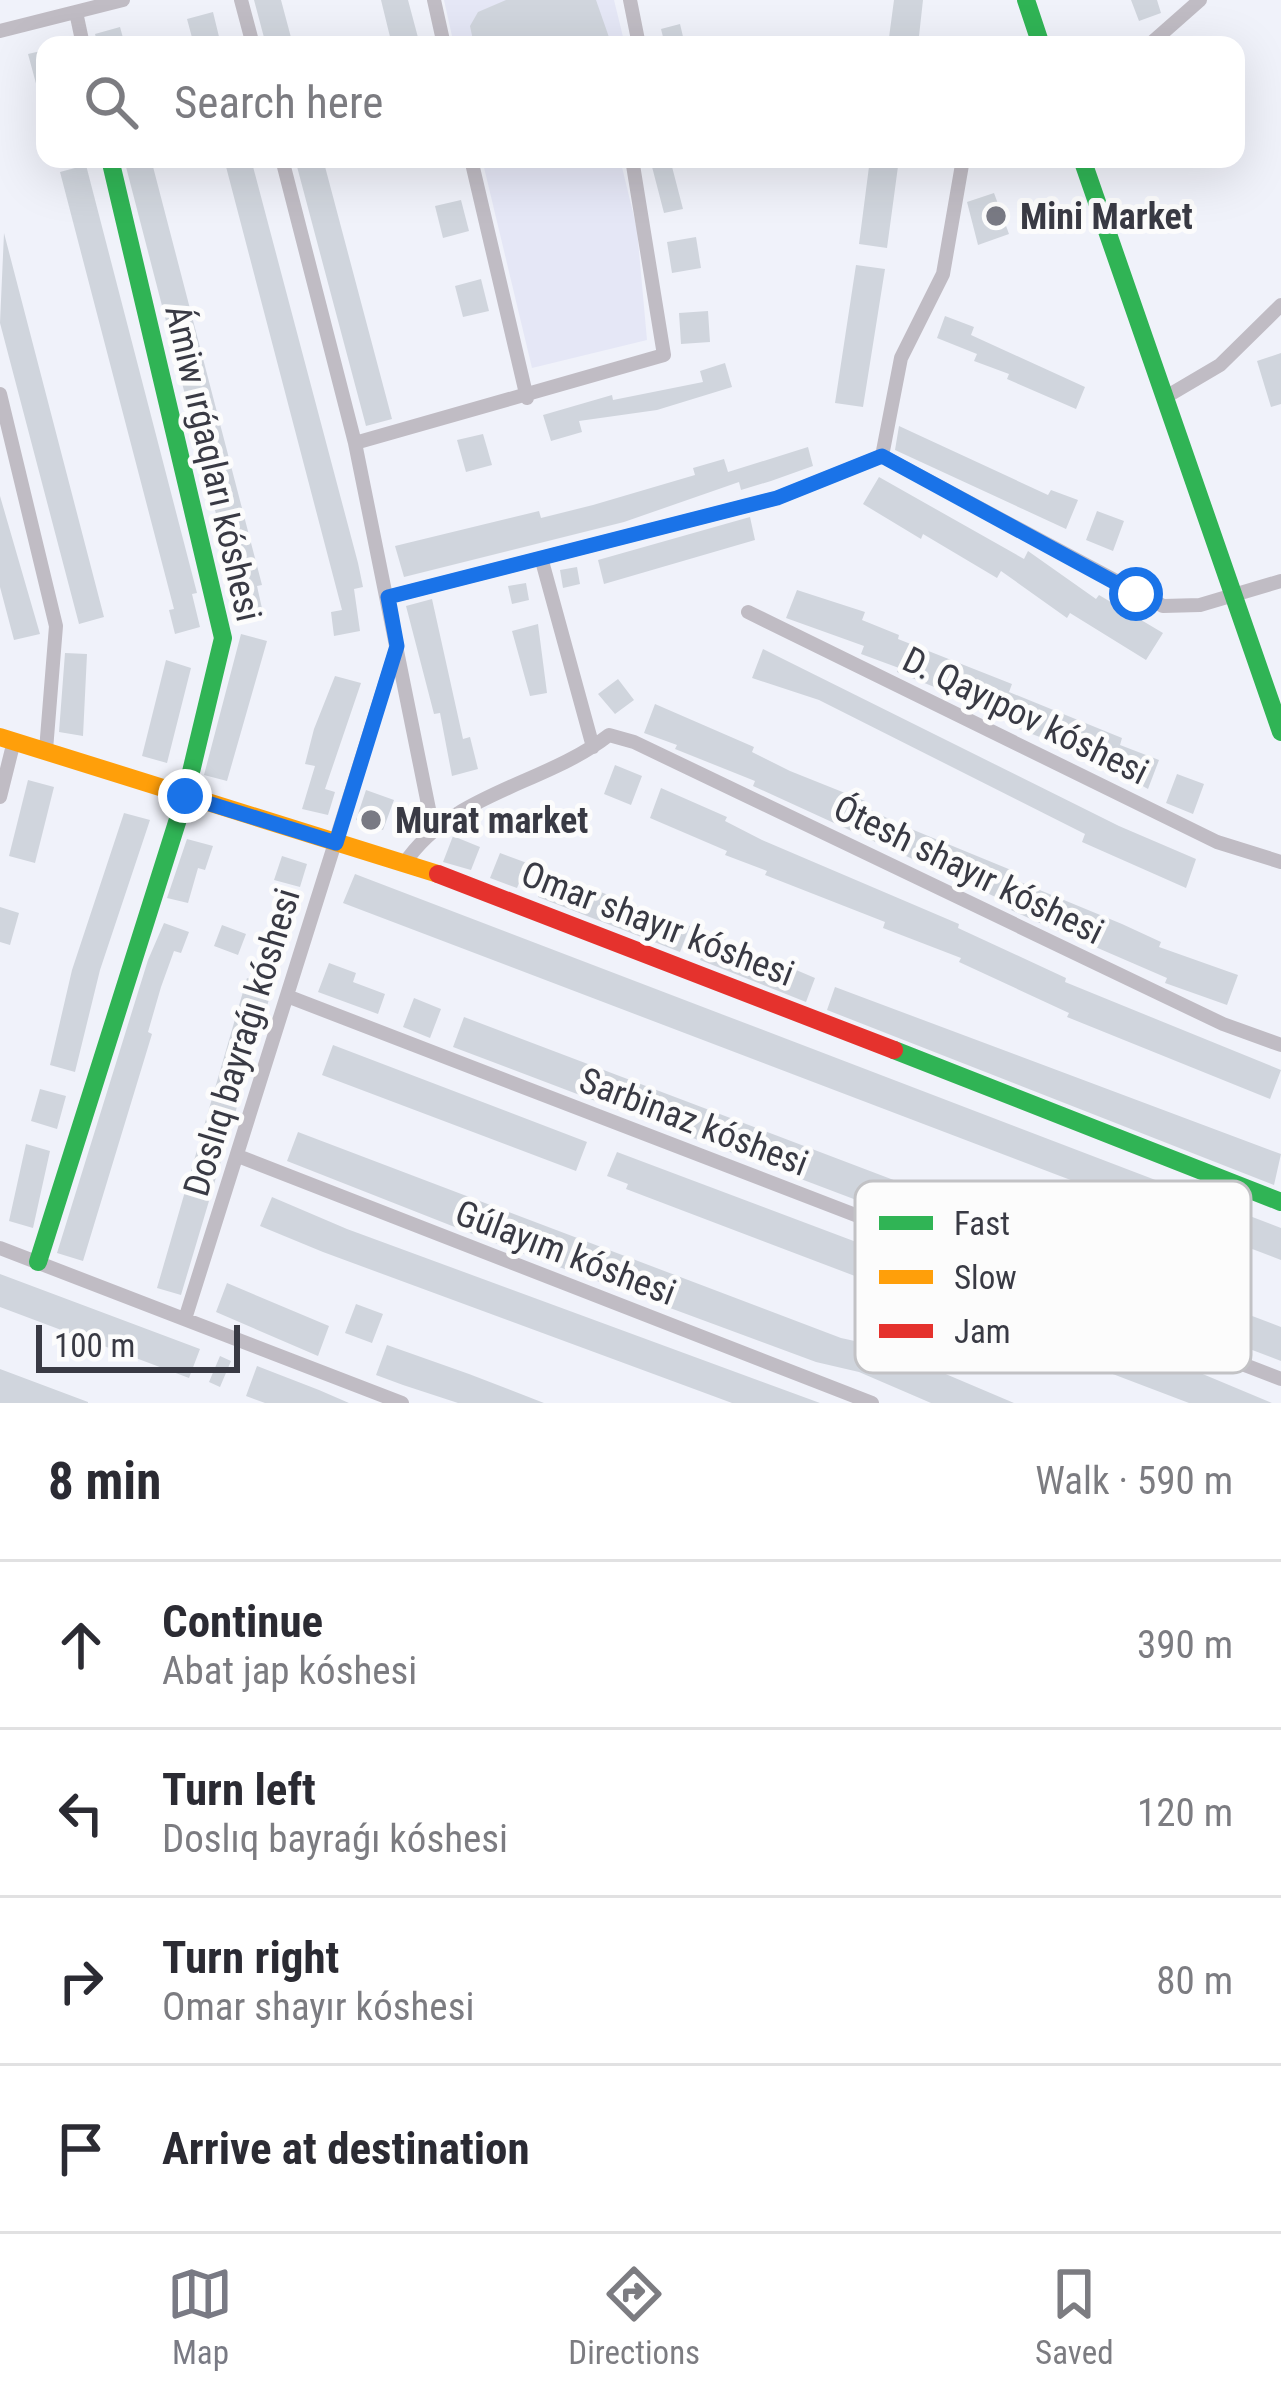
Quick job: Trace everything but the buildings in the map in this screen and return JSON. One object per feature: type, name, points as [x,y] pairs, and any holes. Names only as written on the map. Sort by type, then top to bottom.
[{"type":"street","points":[[0,32],[123,0]]},
{"type":"street","points":[[242,0],[251,36]]},
{"type":"street","points":[[434,0],[442,36]]},
{"type":"street","points":[[630,0],[637,36]]},
{"type":"street","points":[[1026,0],[1039,36]]},
{"type":"street","points":[[1159,36],[1200,0]]},
{"type":"street","points":[[76,12],[81,36]]},
{"type":"street","name":"Ámiw ırǵaqları kóshesi","points":[[38,1262],[185,796],[223,638],[112,168]]},
{"type":"street","name":"Doslıq bayraǵı kóshesi","points":[[284,168],[355,443],[433,829]]},
{"type":"street","points":[[473,168],[527,398]]},
{"type":"street","points":[[355,443],[664,356],[633,168]]},
{"type":"street","points":[[882,456],[901,358],[943,274],[961,168]]},
{"type":"street","points":[[1085,168],[1281,732]]},
{"type":"street","points":[[1164,398],[1220,365],[1255,336],[1281,305]]},
{"type":"street","points":[[0,394],[56,626],[46,751]]},
{"type":"street","points":[[388,597],[777,498],[882,456],[1163,606],[1200,605],[1281,581]]},
{"type":"street","points":[[404,864],[433,829],[526,776],[573,762],[593,747],[542,561]]},
{"type":"street","name":"D. Qayıpov kóshesi","points":[[748,612],[1216,842],[1281,862]]},
{"type":"street","name":"Doslıq bayraǵı kóshesi","points":[[184,1319],[397,646]]},
{"type":"street","name":"Ótesh shayır kóshesi","points":[[593,747],[608,735],[634,742],[1223,1024],[1281,1045]]},
{"type":"street","points":[[0,797],[7,739]]},
{"type":"street","name":"Omar shayır kóshesi","points":[[7,739],[469,884],[1227,1181]]},
{"type":"street","name":"Sarbinaz kóshesi","points":[[287,996],[855,1215]]},
{"type":"street","name":"Gúlayım kóshesi","points":[[238,1156],[872,1403]]},
{"type":"street","name":"Omar shayır kóshesi","points":[[1251,1190],[1281,1202]]},
{"type":"street","points":[[0,1248],[402,1403]]},
{"type":"street","name":"Sarbinaz kóshesi","points":[[1251,1367],[1281,1379]]},
{"type":"shaded area","points":[[444,0],[614,0],[623,36],[452,36]]},
{"type":"shaded area","points":[[484,168],[622,168],[637,229],[647,340],[532,368]]},
{"type":"traffic: fast","points":[[1026,0],[1038,36]]},
{"type":"traffic: fast","points":[[38,1262],[185,797],[223,638],[112,168]]},
{"type":"traffic: fast","points":[[1085,168],[1281,732]]},
{"type":"traffic: fast","points":[[894,1050],[1228,1181]]},
{"type":"traffic: fast","points":[[1251,1190],[1281,1202]]},
{"type":"traffic: slow","points":[[0,737],[438,874]]},
{"type":"traffic: jam","points":[[438,874],[894,1050]]},
{"type":"place","name":"Mini Market","points":[[996,216]]},
{"type":"place","name":"Murat market","points":[[371,820]]},
{"type":"route","points":[[185,796],[336,843],[397,646],[388,597],[777,498],[882,456],[1136,594]]}]
